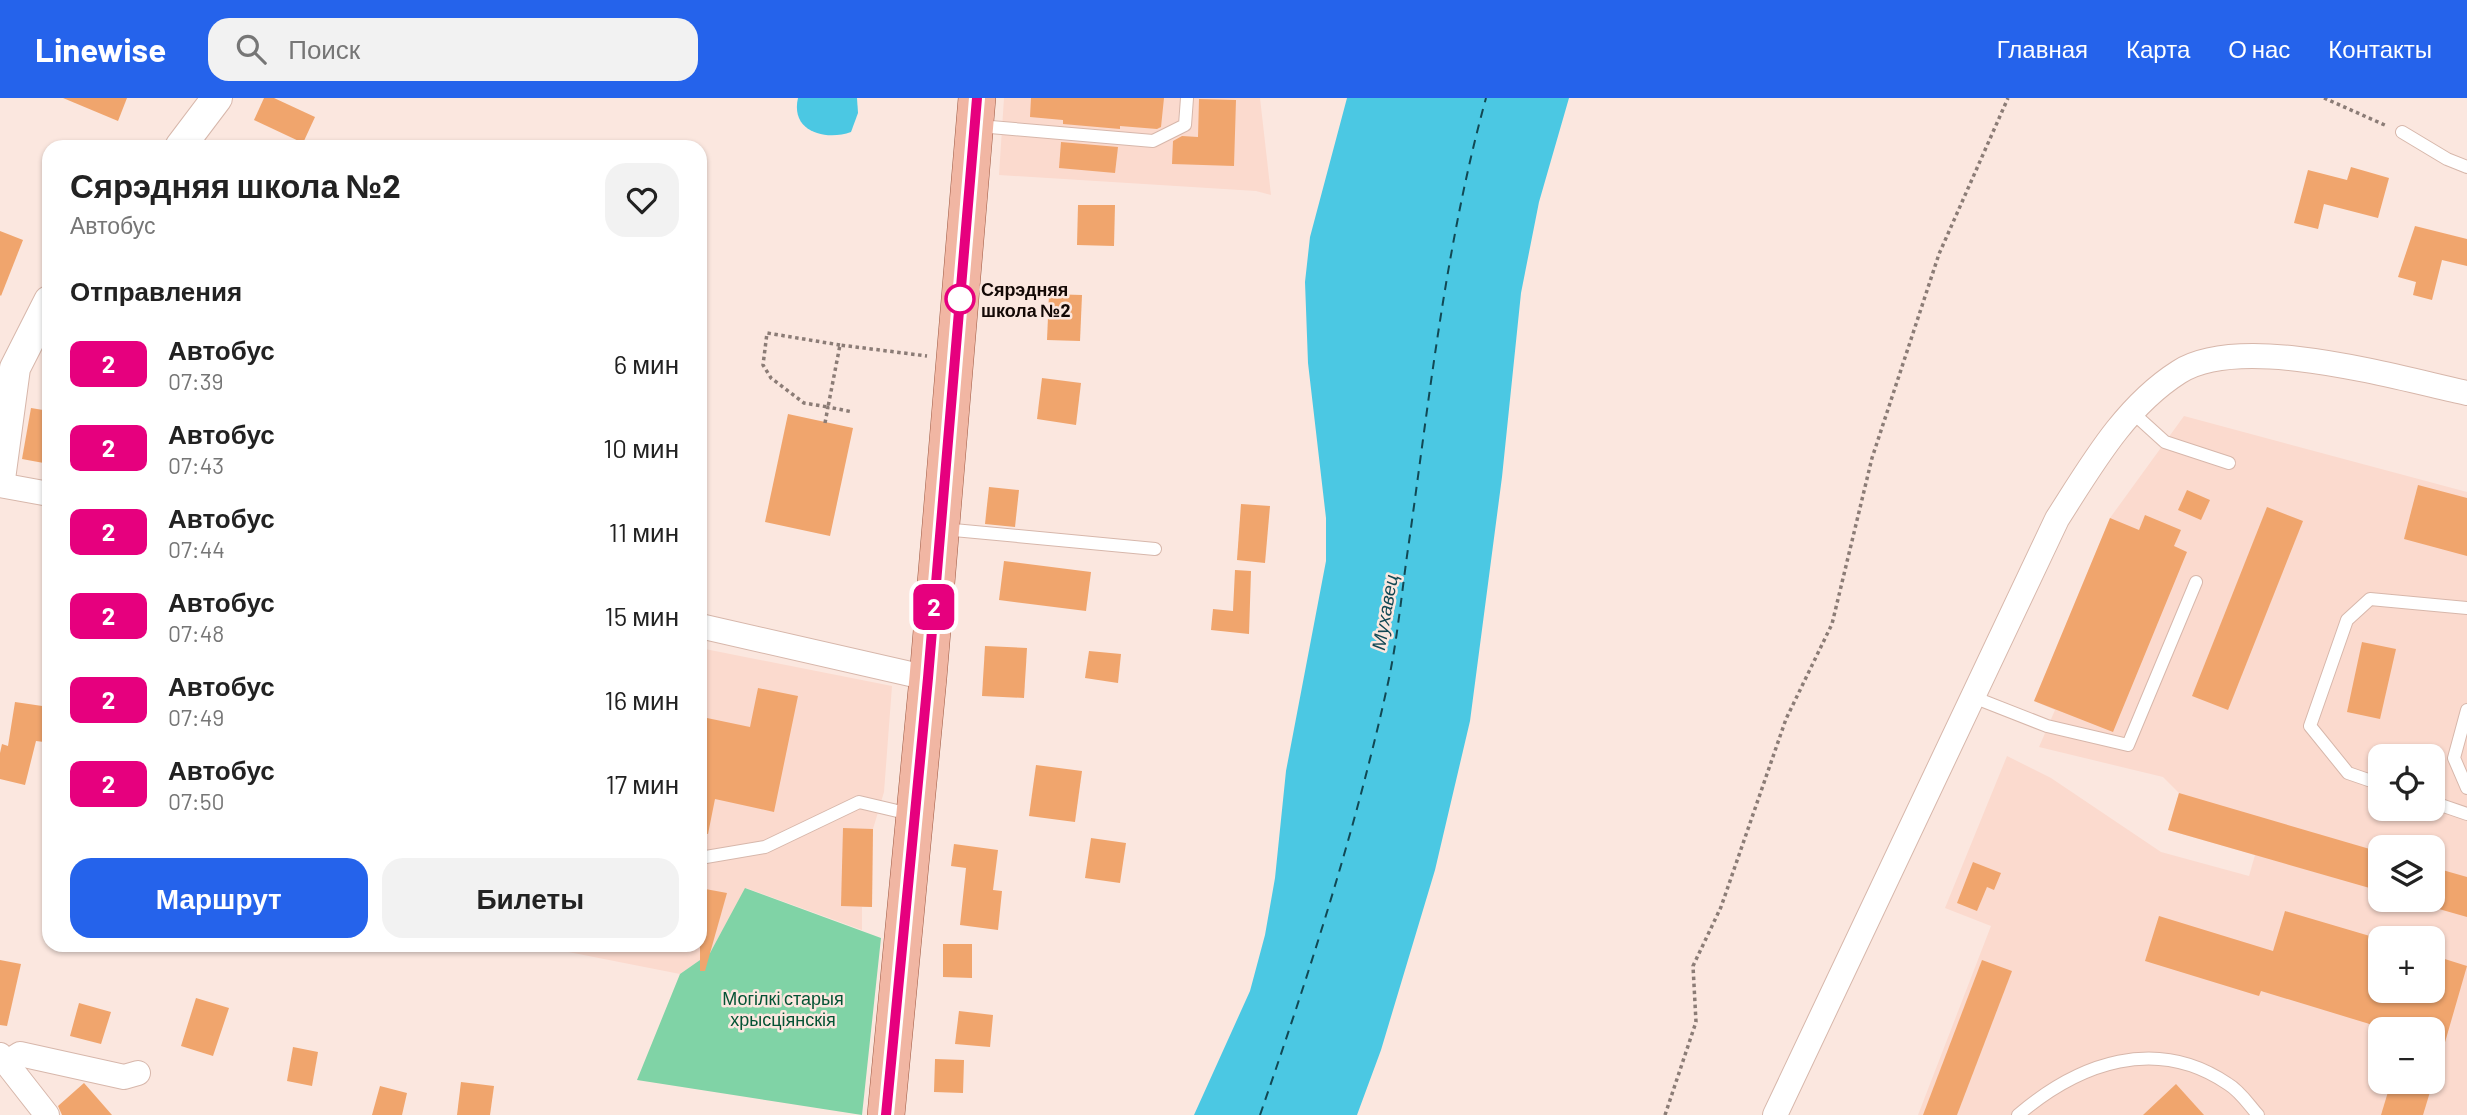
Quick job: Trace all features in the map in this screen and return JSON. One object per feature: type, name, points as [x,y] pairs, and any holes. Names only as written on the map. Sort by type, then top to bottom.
[{"type":"main road","points":[[886,1115],[928,678],[976,112]]},
{"type":"street","points":[[185,140],[217,98]]},
{"type":"street","points":[[0,479],[15,368],[42,315]]},
{"type":"street","points":[[1774,1115],[2057,519],[2101,450],[2146,397],[2181,371],[2216,359],[2267,356],[2344,366],[2467,393]]},
{"type":"street","points":[[0,485],[42,493]]},
{"type":"street","points":[[707,628],[928,678]]},
{"type":"street","points":[[47,1115],[3,1059],[20,1054],[124,1077],[138,1073]]},
{"type":"lane","points":[[976,112],[1153,141],[1185,125],[1187,98]]},
{"type":"lane","points":[[2402,132],[2446,159],[2467,167]]},
{"type":"lane","points":[[2133,413],[2165,442],[2229,463]]},
{"type":"lane","points":[[941,529],[1155,549]]},
{"type":"lane","points":[[1973,697],[2047,726],[2127,745],[2196,582]]},
{"type":"lane","points":[[2368,780],[2348,773],[2310,726],[2347,620],[2370,599],[2467,608]]},
{"type":"lane","points":[[2467,710],[2454,758],[2467,788]]},
{"type":"lane","points":[[707,857],[765,847],[859,802],[914,814]]},
{"type":"lane","points":[[2445,806],[2467,814]]},
{"type":"lane","points":[[2018,1115],[2036,1099],[2085,1071],[2142,1056],[2171,1058],[2205,1071],[2230,1085],[2258,1115]]},
{"type":"path","points":[[1665,1115],[1696,1022],[1693,967],[1721,907],[1786,719],[1832,624],[1872,458],[1939,254],[2008,98]]},
{"type":"path","points":[[2324,98],[2402,132]]},
{"type":"path","points":[[853,412],[804,403],[771,378],[764,365],[767,333],[936,357]]},
{"type":"path","points":[[825,423],[840,345]]},
{"type":"shaded area","points":[[1004,98],[1260,98],[1271,195],[1256,191],[999,175]]},
{"type":"shaded area","points":[[2184,416],[2467,492],[2467,1115],[1918,1115],[1991,926],[1945,908],[2007,756],[2051,778],[2161,852],[2249,876],[2255,855],[2168,830],[2179,793],[2163,777],[2039,747],[2055,710],[2034,701],[2110,518]]},
{"type":"shaded area","points":[[707,649],[892,686],[884,792],[873,829],[872,907],[862,907],[862,930],[746,888],[710,953],[680,974],[568,952],[707,952]]},
{"type":"green space","name":"Могілкі старыя хрысціянскія","points":[[745,888],[881,938],[862,1115],[637,1080],[680,974],[710,953]]},
{"type":"water","points":[[798,98],[857,98],[858,113],[851,132],[831,135],[812,131],[799,119]]},
{"type":"water","name":"Мухавец","points":[[1347,98],[1569,98],[1539,202],[1521,293],[1502,477],[1470,721],[1435,870],[1381,1050],[1357,1115],[1194,1115],[1250,991],[1265,935],[1275,878],[1286,771],[1326,561],[1326,518],[1308,363],[1305,282],[1310,237]]},
{"type":"building","points":[[63,98],[127,98],[118,121]]},
{"type":"building","points":[[264,98],[274,98],[315,117],[304,140],[297,140],[254,120]]},
{"type":"building","points":[[1031,98],[1164,98],[1161,127],[1120,126],[1120,129],[1063,124],[1063,120],[1030,117]]},
{"type":"building","points":[[1199,99],[1236,100],[1234,166],[1172,164],[1173,141],[1182,136],[1198,137]]},
{"type":"building","points":[[1061,142],[1118,147],[1115,173],[1059,168]]},
{"type":"building","points":[[2351,167],[2389,178],[2378,218],[2324,204],[2318,229],[2294,223],[2308,170],[2347,180]]},
{"type":"building","points":[[1078,205],[1115,205],[1114,246],[1077,245]]},
{"type":"building","points":[[2415,226],[2467,239],[2467,266],[2442,260],[2432,300],[2413,295],[2416,282],[2398,277]]},
{"type":"building","points":[[0,231],[23,240],[1,296],[0,295]]},
{"type":"building","points":[[1049,294],[1082,295],[1080,341],[1047,340]]},
{"type":"building","points":[[1042,378],[1081,383],[1076,425],[1037,419]]},
{"type":"building","points":[[31,408],[42,410],[42,463],[22,459]]},
{"type":"building","points":[[788,414],[853,428],[830,536],[765,522]]},
{"type":"building","points":[[2418,485],[2467,498],[2467,556],[2404,539]]},
{"type":"building","points":[[989,487],[1019,490],[1015,527],[985,524]]},
{"type":"building","points":[[2187,490],[2210,500],[2201,520],[2178,510]]},
{"type":"building","points":[[1241,504],[1270,506],[1265,563],[1237,560]]},
{"type":"building","points":[[2267,507],[2303,521],[2228,710],[2192,696]]},
{"type":"building","points":[[2145,515],[2181,530],[2174,546],[2187,552],[2113,732],[2034,701],[2110,518],[2139,530]]},
{"type":"building","points":[[1004,561],[1091,572],[1086,611],[999,600]]},
{"type":"building","points":[[1235,570],[1251,571],[1249,634],[1211,630],[1213,609],[1233,611]]},
{"type":"building","points":[[2362,642],[2396,649],[2380,719],[2347,712]]},
{"type":"building","points":[[985,646],[1027,648],[1024,698],[982,696]]},
{"type":"building","points":[[1089,651],[1121,654],[1118,683],[1085,678]]},
{"type":"building","points":[[758,688],[798,696],[774,812],[715,799],[707,834],[707,718],[750,727]]},
{"type":"building","points":[[15,702],[42,706],[42,742],[36,741],[25,785],[0,779],[2,744],[8,746]]},
{"type":"building","points":[[1036,765],[1082,771],[1075,822],[1029,816]]},
{"type":"building","points":[[2179,793],[2368,848],[2368,888],[2168,830]]},
{"type":"building","points":[[843,828],[873,829],[872,907],[841,906]]},
{"type":"building","points":[[1091,838],[1126,843],[1120,883],[1085,878]]},
{"type":"building","points":[[954,844],[998,850],[993,890],[1002,891],[998,930],[960,925],[966,868],[951,866]]},
{"type":"building","points":[[1973,862],[2001,873],[1994,890],[1987,887],[1977,911],[1957,903]]},
{"type":"building","points":[[2445,871],[2467,877],[2467,917],[2445,911]]},
{"type":"building","points":[[707,889],[727,893],[705,971],[700,971],[700,952],[707,952]]},
{"type":"building","points":[[2285,911],[2368,935],[2368,1003],[2445,1003],[2445,959],[2467,966],[2445,1042],[2445,1017],[2368,1017],[2368,1024],[2261,991],[2259,996],[2145,961],[2159,916],[2273,951]]},
{"type":"building","points":[[943,944],[972,944],[972,978],[943,977]]},
{"type":"building","points":[[0,960],[21,964],[7,1026],[0,1025]]},
{"type":"building","points":[[1982,960],[2012,971],[1957,1115],[1923,1115]]},
{"type":"building","points":[[196,998],[229,1008],[213,1056],[181,1046]]},
{"type":"building","points":[[79,1003],[111,1012],[101,1044],[70,1036]]},
{"type":"building","points":[[959,1011],[993,1015],[990,1047],[955,1044]]},
{"type":"building","points":[[293,1047],[318,1052],[312,1086],[287,1081]]},
{"type":"building","points":[[935,1059],[964,1060],[963,1093],[934,1092]]},
{"type":"building","points":[[461,1082],[494,1086],[490,1115],[457,1115]]},
{"type":"building","points":[[84,1083],[112,1115],[62,1115],[58,1106]]},
{"type":"building","points":[[2176,1084],[2204,1115],[2143,1115]]},
{"type":"building","points":[[380,1086],[407,1093],[402,1115],[372,1115]]},
{"type":"building","points":[[2387,1094],[2429,1094],[2423,1115],[2381,1115]]},
{"type":"ferry route","points":[[1260,1115],[1330,901],[1388,683],[1450,263],[1486,98]]},
{"type":"bus line","name":"2","points":[[886,1115],[928,678],[977,98]]},
{"type":"place","name":"Сярэдняя школа №2","points":[[960,299]]}]
